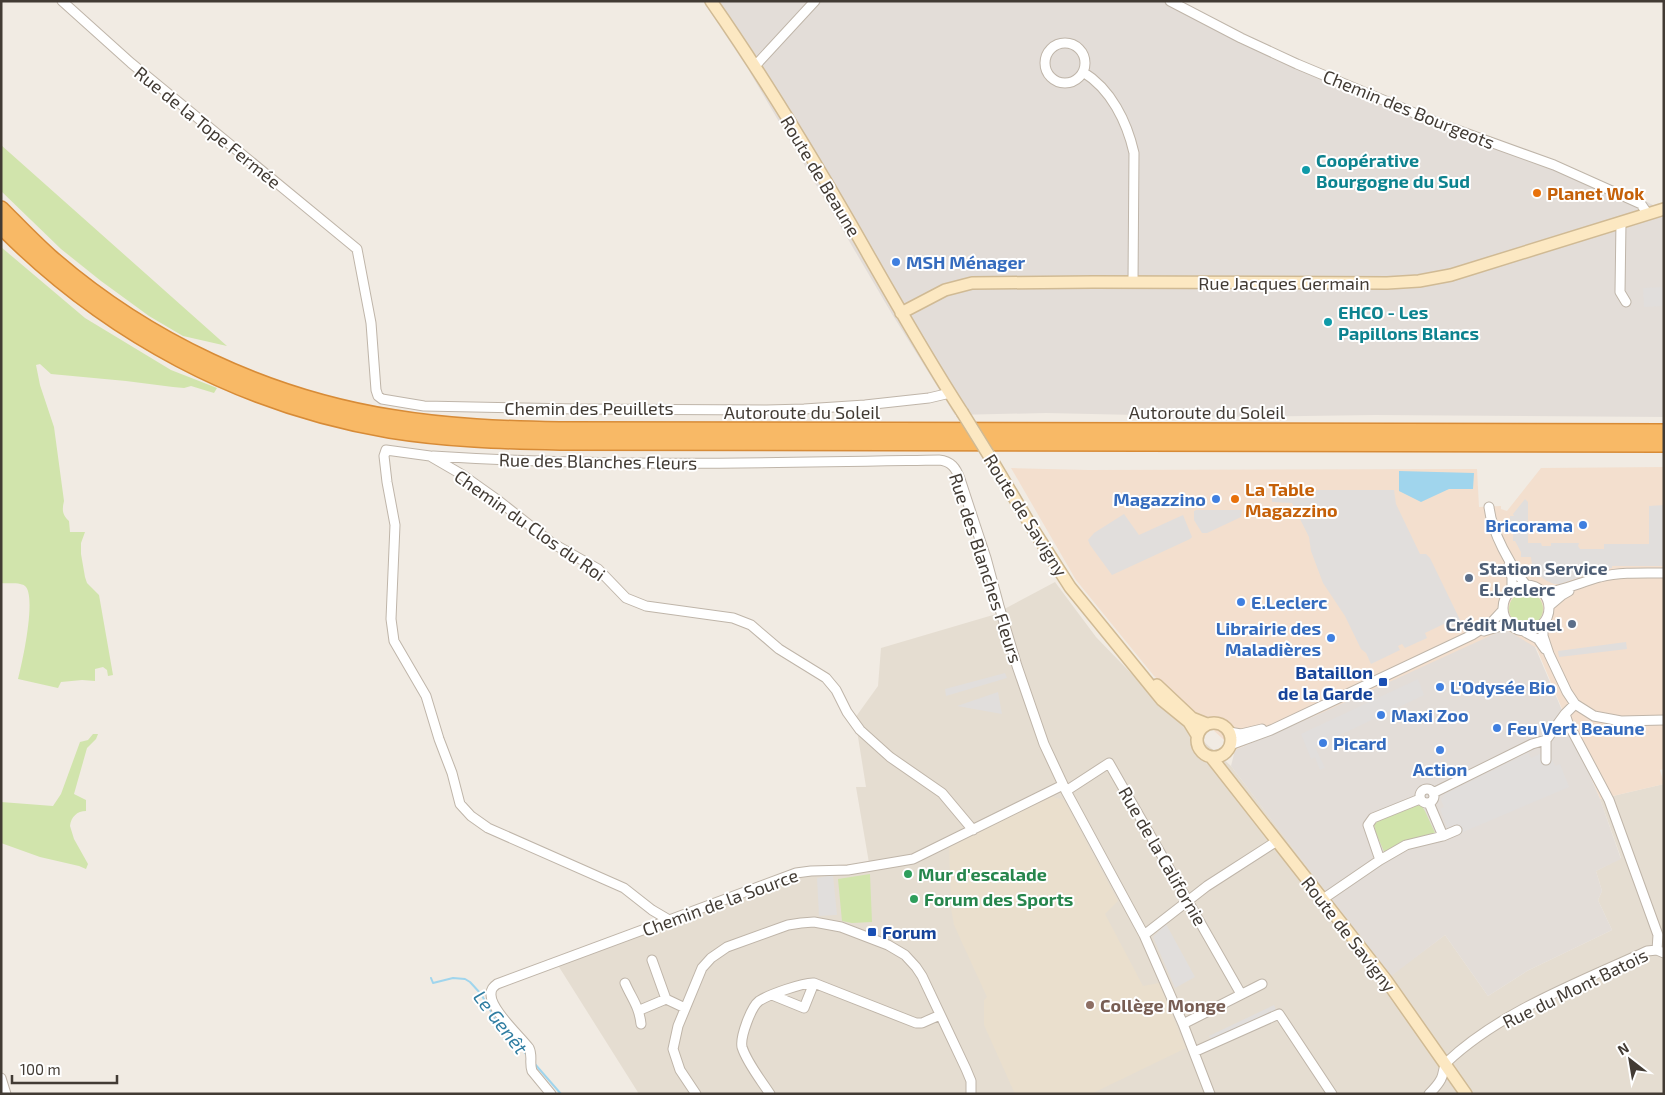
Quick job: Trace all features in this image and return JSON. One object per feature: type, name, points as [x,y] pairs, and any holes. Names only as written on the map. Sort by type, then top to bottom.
[{"type":"highway","name":"Autoroute du Soleil","points":[[1,209],[45,252],[81,282],[138,322],[185,349],[234,372],[284,391],[342,408],[393,418],[474,427],[559,430],[1664,432]]},
{"type":"highway","name":"Autoroute du Soleil","points":[[1,226],[42,265],[85,300],[132,332],[186,363],[242,388],[294,407],[367,426],[418,434],[473,439],[560,442],[1664,444]]},
{"type":"highway","points":[[1438,431],[1463,425],[1664,424]]},
{"type":"main road","name":"Route de Beaune","points":[[711,1],[755,66],[826,182],[926,354]]},
{"type":"main road","name":"Rue Jacques Germain","points":[[901,313],[944,290],[964,284],[992,282],[1388,283],[1419,281],[1472,268],[1664,209]]},
{"type":"main road","name":"Route de Savigny","points":[[926,354],[1060,572],[1091,614],[1142,676],[1171,708],[1189,722],[1197,735]]},
{"type":"main road","name":"Route de Savigny","points":[[1171,708],[1207,724]]},
{"type":"main road","points":[[1228,749],[1218,757],[1211,757],[1200,750],[1196,740],[1201,728],[1207,724],[1219,724],[1229,732],[1231,736],[1228,749],[1228,777]]},
{"type":"main road","name":"Route de Savigny","points":[[1211,757],[1386,980],[1466,1094]]},
{"type":"street","name":"Rue de la Tope Fermée","points":[[62,1],[130,63],[357,248]]},
{"type":"street","points":[[755,66],[815,1]]},
{"type":"street","name":"Chemin des Bourgeots","points":[[1170,1],[1241,38],[1297,64],[1443,125],[1554,165],[1641,204],[1647,213]]},
{"type":"street","points":[[1063,44],[1076,47],[1084,58],[1083,72],[1073,82],[1059,82],[1051,77],[1046,68],[1048,54],[1054,47],[1063,44]]},
{"type":"street","points":[[1083,72],[1098,83],[1107,93],[1124,121],[1130,136],[1134,153],[1133,282]]},
{"type":"street","points":[[1620,222],[1620,292],[1626,302]]},
{"type":"street","name":"Chemin des Peuillets","points":[[357,248],[372,323],[377,393],[384,400],[411,405],[463,407],[767,410],[827,408],[909,400],[950,393]]},
{"type":"street","name":"Chemin du Clos du Roi","points":[[670,920],[652,910],[624,888],[488,828],[471,816],[460,804],[430,704],[394,641],[391,619],[395,525],[387,482],[384,456],[386,450],[430,456],[477,485],[552,543],[598,569],[622,594],[633,602],[646,606],[733,618],[751,625],[779,649],[826,678],[836,690],[853,721],[863,734],[890,757],[942,793],[973,830]]},
{"type":"street","name":"Rue des Blanches Fleurs","points":[[430,456],[628,464],[939,460],[954,466],[986,558],[1000,612],[1044,744],[1065,788],[1144,935],[1183,1024],[1210,1094]]},
{"type":"street","points":[[1489,507],[1494,527],[1508,560],[1512,578],[1512,590]]},
{"type":"street","points":[[1508,560],[1526,585],[1543,593],[1549,606],[1547,619],[1543,625],[1526,632],[1510,625],[1503,610],[1505,599],[1512,590],[1526,585]]},
{"type":"street","points":[[1543,593],[1618,574],[1664,573]]},
{"type":"street","points":[[1549,606],[1580,584]]},
{"type":"street","points":[[1228,749],[1472,635],[1491,623],[1503,610]]},
{"type":"street","points":[[1472,635],[1510,625]]},
{"type":"street","points":[[1543,625],[1543,636],[1549,654],[1567,692],[1575,704],[1594,716],[1621,721],[1664,720]]},
{"type":"street","points":[[1526,632],[1538,639],[1549,654]]},
{"type":"street","points":[[1546,760],[1546,740],[1565,714],[1575,704]]},
{"type":"street","points":[[1565,714],[1608,800],[1658,935],[1660,951]]},
{"type":"street","points":[[1229,732],[1241,734],[1277,726]]},
{"type":"street","points":[[1433,793],[1532,744],[1546,740]]},
{"type":"street","name":"Rue de la Californie","points":[[1065,788],[1109,763],[1241,994]]},
{"type":"street","name":"Chemin de la Source","points":[[551,1094],[534,1075],[530,1067],[529,1048],[494,1004],[491,994],[497,984],[796,874],[810,871],[825,874],[913,859],[1065,788]]},
{"type":"street","points":[[1420,799],[1420,794],[1424,790],[1430,790],[1433,793]]},
{"type":"street","points":[[1429,803],[1433,800],[1433,793]]},
{"type":"street","points":[[1420,799],[1423,802],[1429,803]]},
{"type":"street","points":[[1380,860],[1368,825],[1372,818],[1420,799]]},
{"type":"street","points":[[1429,803],[1443,836]]},
{"type":"street","points":[[1323,899],[1380,860],[1406,845],[1443,836],[1457,830]]},
{"type":"street","points":[[1144,935],[1207,886],[1277,841]]},
{"type":"street","points":[[696,1094],[680,1070],[673,1049],[678,1026],[702,968],[718,952],[727,947],[788,925],[829,920],[897,950],[905,955],[919,972],[968,1075],[972,1088],[971,1094]]},
{"type":"street","name":"Rue du Mont Batois","points":[[1445,1064],[1476,1040],[1523,1009],[1647,951],[1660,951]]},
{"type":"street","points":[[652,960],[666,999],[685,1008]]},
{"type":"street","points":[[624,983],[640,1010],[642,1024]]},
{"type":"street","points":[[770,1094],[744,1053],[741,1040],[755,1004],[761,1000],[802,985],[814,983],[916,1022],[922,1023],[940,1015]]},
{"type":"street","points":[[772,995],[804,1008],[814,983]]},
{"type":"street","points":[[1183,1024],[1262,984]]},
{"type":"street","points":[[640,1010],[666,999]]},
{"type":"street","points":[[1194,1052],[1279,1014],[1332,1094]]},
{"type":"street","points":[[1429,1094],[1440,1080],[1445,1064]]},
{"type":"street","points":[[1,1078],[6,1094]]},
{"type":"shaded area","points":[[703,1],[1176,1],[1267,48],[1440,122],[1625,190],[1664,211],[1664,417],[1375,415],[1228,417],[1046,413],[955,415],[892,314],[748,69]]},
{"type":"shaded area","points":[[1664,287],[1664,306],[1644,307],[1643,288]]},
{"type":"shaded area","points":[[1664,467],[1664,769],[1660,770],[1664,784],[1600,799],[1536,647],[1317,715],[1235,750],[1154,676],[1076,580],[1011,468],[1088,470],[1477,469],[1479,507],[1501,506],[1501,509],[1507,511],[1541,468]]},
{"type":"shaded area","points":[[1272,490],[1394,490],[1396,504],[1420,554],[1426,554],[1430,558],[1461,622],[1451,627],[1448,622],[1425,633],[1427,638],[1405,648],[1402,644],[1398,646],[1400,650],[1371,664],[1366,653],[1361,649],[1345,616],[1323,583],[1311,551],[1309,537],[1292,503],[1272,502]]},
{"type":"shaded area","points":[[1525,499],[1528,502],[1528,543],[1541,543],[1542,546],[1551,546],[1551,543],[1579,543],[1580,549],[1604,549],[1604,544],[1649,544],[1649,506],[1664,505],[1664,566],[1612,566],[1612,568],[1605,569],[1604,566],[1594,567],[1595,572],[1560,584],[1547,581],[1533,571],[1537,566],[1532,565],[1531,557],[1521,557],[1521,552],[1515,541],[1513,541],[1513,530],[1510,530],[1510,516],[1514,516],[1513,514]]},
{"type":"shaded area","points":[[1242,510],[1241,517],[1207,533],[1202,533],[1194,520],[1194,511]]},
{"type":"shaded area","points":[[1124,514],[1139,535],[1183,515],[1192,537],[1112,575],[1088,540],[1094,533]]},
{"type":"shaded area","points":[[1055,582],[1096,637],[1153,696],[1231,766],[1390,976],[1445,935],[1488,996],[1527,971],[1612,930],[1598,900],[1602,891],[1596,871],[1621,858],[1600,799],[1664,784],[1664,1094],[639,1094],[554,959],[795,871],[816,866],[869,863],[856,787],[866,787],[855,718],[878,686],[881,648],[993,615]]},
{"type":"shaded area","points":[[1505,629],[1535,647],[1600,799],[1621,859],[1596,871],[1602,891],[1598,900],[1612,930],[1527,971],[1488,996],[1445,935],[1390,977],[1231,766],[1235,750],[1317,715]]},
{"type":"shaded area","points":[[1626,642],[1627,649],[1559,657],[1558,651]]},
{"type":"shaded area","points":[[1005,673],[1007,678],[946,696],[945,689]]},
{"type":"shaded area","points":[[1418,679],[1424,695],[1315,747],[1325,768],[1320,770],[1315,757],[1311,759],[1301,734]]},
{"type":"shaded area","points":[[998,692],[1002,714],[957,706]]},
{"type":"shaded area","points":[[1528,753],[1531,758],[1542,753],[1550,755],[1555,766],[1560,764],[1569,787],[1456,835],[1453,827],[1448,829],[1440,809],[1444,807],[1441,800],[1445,794]]},
{"type":"shaded area","points":[[1050,796],[1064,800],[1118,901],[1105,914],[1143,986],[1159,983],[1186,1048],[1091,1094],[1015,1094],[984,1025],[984,1000],[987,997],[954,925],[951,908],[949,845]]},
{"type":"shaded area","points":[[833,875],[837,915],[819,916],[817,878]]},
{"type":"shaded area","points":[[1166,924],[1195,977],[1175,988],[1153,937]]},
{"type":"shaded area","points":[[1274,1005],[1276,1010],[1211,1040],[1209,1036]]},
{"type":"green space","points":[[1,145],[227,346],[183,336],[149,316],[61,249],[1,191]]},
{"type":"green space","points":[[1,247],[85,318],[171,370],[217,388],[214,393],[191,386],[184,388],[51,374],[40,364],[36,365],[40,385],[54,427],[64,501],[63,512],[69,521],[70,532],[85,532],[81,543],[81,554],[85,577],[87,583],[99,595],[113,675],[108,676],[107,670],[103,667],[95,669],[95,681],[61,682],[58,688],[18,679],[28,631],[30,603],[25,586],[1,583]]},
{"type":"green space","points":[[1526,592],[1538,597],[1543,609],[1538,621],[1526,626],[1514,621],[1509,609],[1514,597]]},
{"type":"green space","points":[[93,734],[98,734],[96,739],[87,748],[74,794],[86,800],[86,811],[75,815],[70,826],[74,839],[88,864],[86,869],[40,857],[1,843],[1,802],[53,806],[61,794],[80,742],[88,740]]},
{"type":"green space","points":[[1421,805],[1436,835],[1385,854],[1374,824],[1396,812]]},
{"type":"green space","points":[[870,874],[872,922],[852,923],[842,921],[838,879]]},
{"type":"water","points":[[1399,471],[1474,473],[1473,489],[1449,489],[1421,502],[1399,491]]},
{"type":"waterway","name":"Le Genêt","points":[[431,978],[433,983],[453,978],[465,979],[470,982],[481,994],[497,1022],[528,1056]]},
{"type":"waterway","name":"Le Genêt","points":[[534,1063],[561,1094]]},
{"type":"place","name":"Coopérative Bourgogne du Sud","points":[[1306,170]]},
{"type":"place","name":"Planet Wok","points":[[1537,193]]},
{"type":"place","name":"MSH Ménager","points":[[896,262]]},
{"type":"place","name":"EHCO - Les Papillons Blancs","points":[[1328,322]]},
{"type":"place","name":"Magazzino","points":[[1216,499]]},
{"type":"place","name":"La Table Magazzino","points":[[1235,499]]},
{"type":"place","name":"Bricorama","points":[[1583,525]]},
{"type":"place","name":"Station Service E.Leclerc","points":[[1469,578]]},
{"type":"place","name":"E.Leclerc","points":[[1241,602]]},
{"type":"place","name":"Crédit Mutuel","points":[[1572,624]]},
{"type":"place","name":"Librairie des Maladières","points":[[1331,638]]},
{"type":"place","name":"Bataillon de la Garde","points":[[1383,682]]},
{"type":"place","name":"L'Odysée Bio","points":[[1440,687]]},
{"type":"place","name":"Maxi Zoo","points":[[1381,715]]},
{"type":"place","name":"Feu Vert Beaune","points":[[1497,728]]},
{"type":"place","name":"Picard","points":[[1323,743]]},
{"type":"place","name":"Action","points":[[1440,750]]},
{"type":"place","name":"Mur d'escalade","points":[[908,874]]},
{"type":"place","name":"Forum des Sports","points":[[914,899]]},
{"type":"place","name":"Forum","points":[[872,932]]},
{"type":"place","name":"Collège Monge","points":[[1090,1005]]}]
